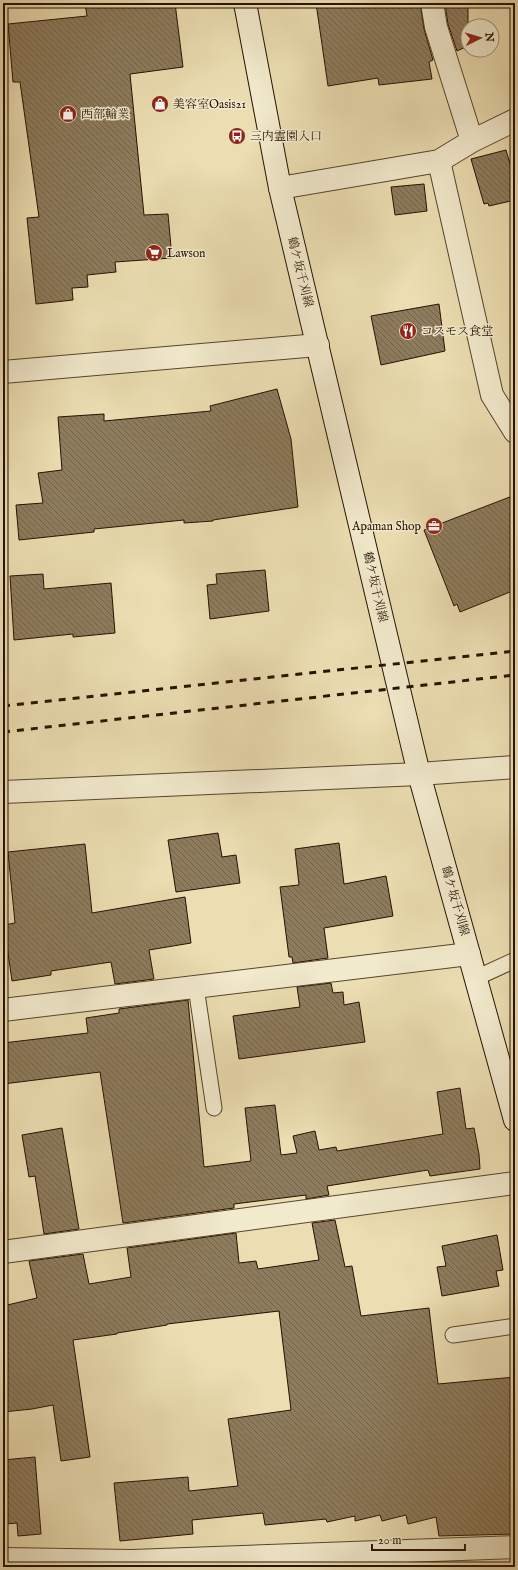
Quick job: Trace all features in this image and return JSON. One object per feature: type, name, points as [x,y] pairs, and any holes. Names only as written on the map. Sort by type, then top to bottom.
[{"type":"street","name":"鶴ケ坂千刈線","points":[[245,3],[280,188],[419,774],[515,1120]]},
{"type":"street","points":[[432,3],[436,27],[472,141]]},
{"type":"street","points":[[280,188],[439,161],[472,141],[515,120]]},
{"type":"street","points":[[439,161],[492,395],[515,432]]},
{"type":"street","points":[[3,372],[318,345]]},
{"type":"street","points":[[3,792],[419,774],[515,767]]},
{"type":"street","points":[[3,1010],[469,954]]},
{"type":"street","points":[[3,1252],[515,1183]]},
{"type":"street","points":[[3,1559],[132,1561],[515,1547]]},
{"type":"lane","points":[[476,978],[515,960]]},
{"type":"lane","points":[[196,986],[214,1108]]},
{"type":"lane","points":[[453,1336],[515,1326]]},
{"type":"building","points":[[175,3],[183,67],[130,74],[144,215],[168,214],[172,258],[115,262],[116,272],[87,275],[88,287],[72,288],[73,300],[36,304],[27,218],[39,217],[20,82],[13,82],[8,24],[87,16],[85,4]]},
{"type":"building","points":[[316,3],[420,3],[424,29],[433,60],[429,62],[432,79],[379,85],[378,78],[328,86]]},
{"type":"building","points":[[445,3],[468,3],[468,18],[460,18],[460,50],[457,51],[448,24]]},
{"type":"building","points":[[506,150],[515,181],[515,200],[489,206],[488,203],[484,204],[471,159]]},
{"type":"building","points":[[424,184],[427,211],[395,215],[391,187]]},
{"type":"building","points":[[439,304],[445,351],[381,365],[371,316]]},
{"type":"building","points":[[277,389],[291,439],[298,507],[213,521],[184,523],[184,520],[94,529],[94,532],[19,540],[16,505],[43,503],[38,473],[62,470],[58,417],[104,414],[104,421],[211,411],[210,406]]},
{"type":"building","points":[[515,495],[515,590],[460,612],[457,604],[454,606],[424,530]]},
{"type":"building","points":[[265,570],[269,611],[210,619],[207,585],[217,584],[216,574]]},
{"type":"building","points":[[43,574],[44,589],[111,583],[115,633],[73,637],[73,634],[14,640],[10,576]]},
{"type":"building","points":[[218,833],[222,857],[236,855],[240,883],[176,892],[168,840]]},
{"type":"building","points":[[339,843],[344,884],[386,876],[393,916],[324,928],[328,958],[293,963],[292,957],[289,957],[280,887],[299,885],[295,849]]},
{"type":"building","points":[[85,844],[92,913],[185,897],[191,943],[149,950],[154,979],[115,984],[111,962],[51,971],[51,975],[12,981],[4,925],[15,923],[8,852]]},
{"type":"building","points":[[331,983],[333,993],[343,992],[344,1005],[359,1002],[365,1042],[239,1059],[233,1016],[300,1007],[297,987]]},
{"type":"building","points":[[188,1000],[204,1167],[251,1161],[245,1108],[275,1105],[281,1155],[297,1153],[293,1136],[315,1131],[319,1150],[336,1147],[337,1151],[443,1134],[437,1092],[460,1088],[466,1129],[474,1128],[480,1169],[430,1176],[428,1170],[327,1186],[329,1195],[306,1199],[306,1195],[234,1204],[234,1208],[123,1223],[100,1072],[3,1084],[3,1043],[88,1033],[86,1018],[119,1013],[119,1009]]},
{"type":"building","points":[[62,1128],[79,1229],[44,1234],[35,1176],[29,1177],[22,1135]]},
{"type":"building","points":[[335,1220],[345,1267],[352,1266],[361,1316],[429,1308],[438,1384],[515,1377],[515,1534],[439,1536],[436,1517],[408,1524],[406,1515],[382,1521],[380,1515],[355,1521],[355,1516],[327,1522],[326,1519],[265,1525],[263,1513],[192,1520],[193,1534],[120,1541],[114,1483],[188,1477],[189,1491],[238,1486],[228,1419],[291,1410],[279,1311],[167,1324],[117,1334],[73,1340],[90,1457],[61,1461],[53,1405],[3,1412],[3,1306],[37,1298],[29,1261],[83,1254],[89,1284],[131,1277],[127,1248],[236,1233],[239,1263],[256,1261],[258,1269],[319,1260],[312,1223]]},
{"type":"building","points":[[497,1235],[503,1270],[496,1271],[499,1286],[442,1296],[437,1267],[446,1266],[442,1246]]},
{"type":"building","points":[[35,1457],[41,1534],[18,1536],[17,1523],[6,1524],[3,1492],[3,1460]]},
{"type":"railway","points":[[3,706],[515,651]]},
{"type":"railway","points":[[3,732],[515,675]]},
{"type":"place","name":"美容室Oasis21","points":[[160,104]]},
{"type":"place","name":"西部輪業","points":[[68,114]]},
{"type":"place","name":"三内霊園入口","points":[[237,136]]},
{"type":"place","name":"Lawson","points":[[154,253]]},
{"type":"place","name":"コスモス食堂","points":[[408,331]]},
{"type":"place","name":"Apaman Shop","points":[[434,526]]}]
